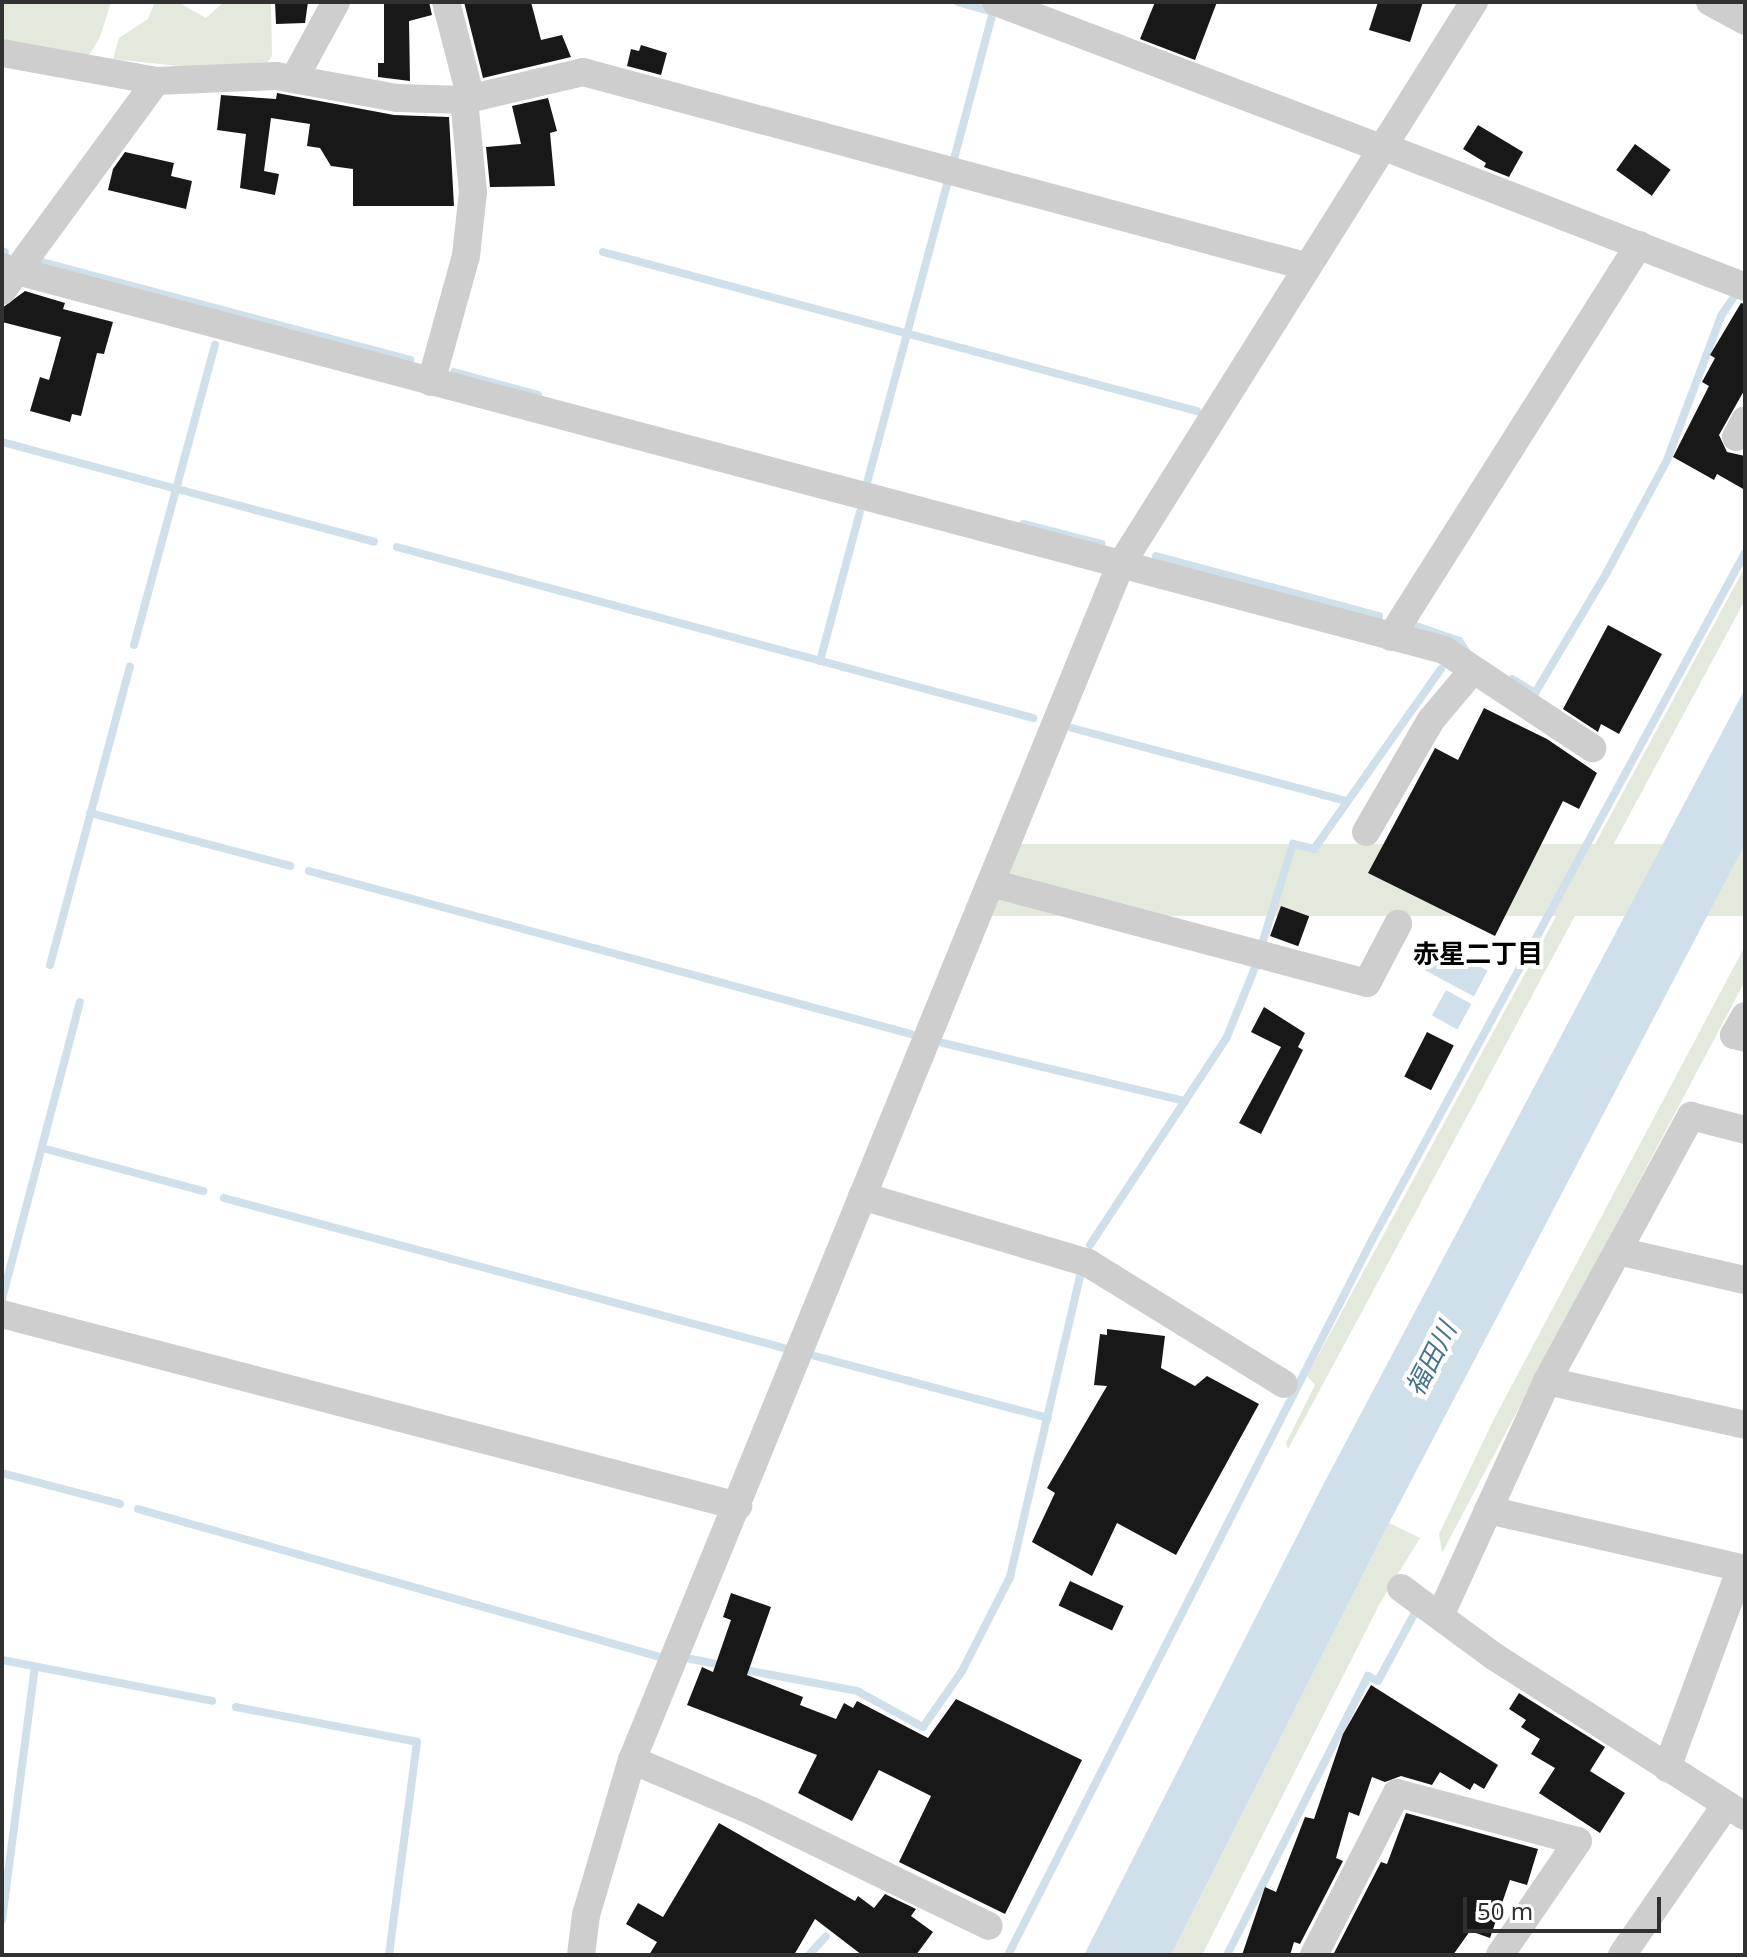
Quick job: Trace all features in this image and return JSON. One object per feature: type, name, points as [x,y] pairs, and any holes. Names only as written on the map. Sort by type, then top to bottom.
[{"type":"street","points":[[294,79],[336,2]]},
{"type":"street","points":[[431,382],[466,256],[473,192],[468,100],[446,2]]},
{"type":"street","points":[[996,2],[1745,287]]},
{"type":"street","points":[[581,1955],[586,1915],[632,1760],[1120,566],[1305,266],[1474,2]]},
{"type":"street","points":[[1710,2],[1745,21]]},
{"type":"street","points":[[2,53],[156,81],[294,79],[397,98],[468,100],[583,72],[1305,266]]},
{"type":"street","points":[[156,81],[7,277],[431,382],[1444,650],[1592,748]]},
{"type":"street","points":[[1391,637],[1639,245]]},
{"type":"street","points":[[1366,832],[1431,720],[1473,670]]},
{"type":"street","points":[[991,883],[1367,983],[1398,924]]},
{"type":"street","points":[[1745,1016],[1734,1035],[1745,1038]]},
{"type":"street","points":[[1440,1616],[1547,1381],[1691,1116],[1745,1130]]},
{"type":"street","points":[[862,1196],[1088,1263],[1284,1384]]},
{"type":"street","points":[[1618,1251],[1745,1280]]},
{"type":"street","points":[[2,1314],[738,1506]]},
{"type":"street","points":[[1547,1381],[1745,1425]]},
{"type":"street","points":[[1488,1510],[1743,1568],[1667,1768]]},
{"type":"street","points":[[1401,1588],[1735,1811],[1622,1955]]},
{"type":"street","points":[[632,1760],[752,1811],[989,1926]]},
{"type":"street","points":[[1314,1955],[1397,1793],[1578,1841],[1500,1955]]},
{"type":"shaded area","points":[[2,2],[111,2],[100,37],[84,64],[2,48]]},
{"type":"shaded area","points":[[155,2],[178,2],[206,18],[224,2],[271,2],[272,56],[267,63],[188,67],[113,59],[119,38],[148,19]]},
{"type":"shaded area","points":[[1745,567],[1745,600],[1288,1449],[1286,1443],[1315,1385],[1307,1376]]},
{"type":"shaded area","points":[[992,844],[1745,844],[1745,916],[992,916]]},
{"type":"shaded area","points":[[1745,946],[1745,981],[1442,1553],[1439,1534],[1493,1421]]},
{"type":"shaded area","points":[[1389,1523],[1420,1538],[1379,1605],[1202,1955],[1171,1955]]},
{"type":"water","name":"福田川","points":[[1745,689],[1745,844],[1389,1523],[1171,1955],[1084,1955],[1322,1487]]},
{"type":"water","points":[[1439,945],[1488,971],[1474,996],[1425,971]]},
{"type":"water","points":[[1446,990],[1471,1004],[1457,1029],[1432,1015]]},
{"type":"building","points":[[275,2],[308,2],[305,23],[276,24]]},
{"type":"building","points":[[384,2],[429,2],[432,15],[409,21],[410,81],[378,77],[378,63],[384,63]]},
{"type":"building","points":[[464,2],[531,2],[541,40],[562,35],[571,57],[483,78]]},
{"type":"building","points":[[1155,2],[1217,2],[1195,60],[1140,39]]},
{"type":"building","points":[[1378,2],[1423,2],[1410,42],[1369,30]]},
{"type":"building","points":[[641,45],[667,53],[661,75],[627,66],[631,49],[639,51]]},
{"type":"building","points":[[277,93],[394,115],[449,117],[454,206],[353,206],[353,169],[331,166],[320,148],[307,146],[310,124],[271,118],[264,171],[279,174],[275,195],[240,188],[246,134],[217,130],[221,95],[276,99]]},
{"type":"building","points":[[548,98],[557,131],[550,133],[555,186],[490,187],[486,147],[521,144],[512,106]]},
{"type":"building","points":[[1478,125],[1523,152],[1509,177],[1484,167],[1486,163],[1463,149]]},
{"type":"building","points":[[1635,144],[1671,170],[1652,196],[1616,170]]},
{"type":"building","points":[[125,152],[174,163],[171,176],[192,181],[186,209],[108,190],[113,169]]},
{"type":"building","points":[[25,291],[65,303],[63,309],[113,322],[104,354],[97,353],[81,416],[72,414],[70,422],[30,411],[40,377],[49,380],[61,337],[2,322],[2,308]]},
{"type":"building","points":[[1741,303],[1745,304],[1745,389],[1719,435],[1727,452],[1745,456],[1745,490],[1717,474],[1714,480],[1673,457],[1709,386],[1702,382],[1715,358],[1710,355]]},
{"type":"building","points":[[1608,625],[1662,654],[1619,734],[1601,724],[1598,732],[1563,709]]},
{"type":"building","points":[[1484,708],[1547,739],[1597,773],[1579,809],[1563,801],[1495,936],[1368,873],[1435,748],[1458,760]]},
{"type":"building","points":[[1281,906],[1309,916],[1298,946],[1270,936]]},
{"type":"building","points":[[1264,1007],[1305,1033],[1298,1047],[1303,1050],[1261,1134],[1239,1123],[1281,1047],[1251,1032]]},
{"type":"building","points":[[1427,1032],[1454,1046],[1431,1090],[1404,1077]]},
{"type":"building","points":[[1107,1329],[1165,1336],[1161,1368],[1195,1386],[1207,1376],[1259,1404],[1176,1555],[1117,1523],[1092,1576],[1032,1542],[1055,1493],[1047,1488],[1107,1386],[1094,1385],[1100,1334],[1107,1335]]},
{"type":"building","points":[[1070,1581],[1123,1606],[1112,1630],[1059,1605]]},
{"type":"building","points":[[731,1593],[771,1607],[747,1675],[803,1697],[800,1705],[836,1719],[844,1703],[853,1708],[857,1701],[928,1738],[956,1699],[1082,1760],[1005,1914],[899,1862],[931,1796],[879,1770],[852,1821],[798,1793],[817,1755],[687,1705],[702,1667],[713,1672],[731,1620],[723,1617]]},
{"type":"building","points":[[1371,1685],[1498,1765],[1484,1789],[1474,1783],[1470,1790],[1440,1772],[1432,1785],[1401,1776],[1385,1782],[1372,1777],[1359,1816],[1349,1812],[1336,1858],[1343,1861],[1300,1944],[1294,1942],[1290,1955],[1242,1955],[1265,1887],[1276,1892],[1305,1817],[1314,1819],[1343,1734]]},
{"type":"building","points":[[1519,1693],[1605,1747],[1590,1771],[1625,1793],[1600,1833],[1539,1793],[1555,1768],[1531,1754],[1540,1739],[1521,1727],[1526,1720],[1509,1709]]},
{"type":"building","points":[[1406,1813],[1538,1849],[1527,1885],[1510,1880],[1490,1938],[1470,1931],[1453,1955],[1333,1955],[1381,1862],[1387,1864]]},
{"type":"building","points":[[719,1823],[855,1901],[858,1896],[874,1908],[885,1894],[916,1909],[911,1916],[933,1932],[916,1955],[862,1955],[815,1919],[794,1955],[649,1955],[657,1942],[626,1924],[638,1903],[663,1917]]},
{"type":"waterway","points":[[953,163],[993,12],[957,2]]},
{"type":"waterway","points":[[867,483],[949,178]]},
{"type":"waterway","points":[[603,252],[1197,411]]},
{"type":"waterway","points":[[42,262],[410,360]]},
{"type":"waterway","points":[[1512,679],[1535,693],[1607,572],[1667,460],[1721,316],[1738,291]]},
{"type":"waterway","points":[[134,645],[215,345]]},
{"type":"waterway","points":[[454,372],[538,395]]},
{"type":"waterway","points":[[2,442],[374,542]]},
{"type":"waterway","points":[[820,661],[860,512]]},
{"type":"waterway","points":[[1023,524],[1102,544]]},
{"type":"waterway","points":[[397,547],[1033,718]]},
{"type":"waterway","points":[[1008,1955],[1372,1240],[1745,553]]},
{"type":"waterway","points":[[1156,556],[1379,616]]},
{"type":"waterway","points":[[1416,626],[1459,641],[1466,651]]},
{"type":"waterway","points":[[50,965],[130,667]]},
{"type":"waterway","points":[[1262,944],[1293,844],[1314,849],[1441,669]]},
{"type":"waterway","points":[[1072,728],[1347,801]]},
{"type":"waterway","points":[[90,813],[290,866]]},
{"type":"waterway","points":[[309,871],[911,1034]]},
{"type":"waterway","points":[[1090,1245],[1226,1039],[1256,965]]},
{"type":"waterway","points":[[2,1299],[80,1002]]},
{"type":"waterway","points":[[943,1043],[1185,1101]]},
{"type":"waterway","points":[[42,1148],[203,1191]]},
{"type":"waterway","points":[[224,1198],[784,1348]]},
{"type":"waterway","points":[[740,1669],[857,1691],[923,1727],[962,1671],[1010,1577],[1080,1275]]},
{"type":"waterway","points":[[815,1356],[1048,1418]]},
{"type":"waterway","points":[[2,1473],[120,1504]]},
{"type":"waterway","points":[[138,1509],[660,1657]]},
{"type":"waterway","points":[[1227,1955],[1368,1676],[1378,1681],[1418,1607]]},
{"type":"waterway","points":[[691,1659],[726,1666]]},
{"type":"waterway","points":[[2,1660],[212,1701]]},
{"type":"waterway","points":[[2,1920],[35,1667]]},
{"type":"waterway","points":[[236,1707],[417,1742],[389,1955]]},
{"type":"waterway","points":[[809,1955],[826,1936]]},
{"type":"district","name":"赤星二丁目","points":[[1478,954]]}]
